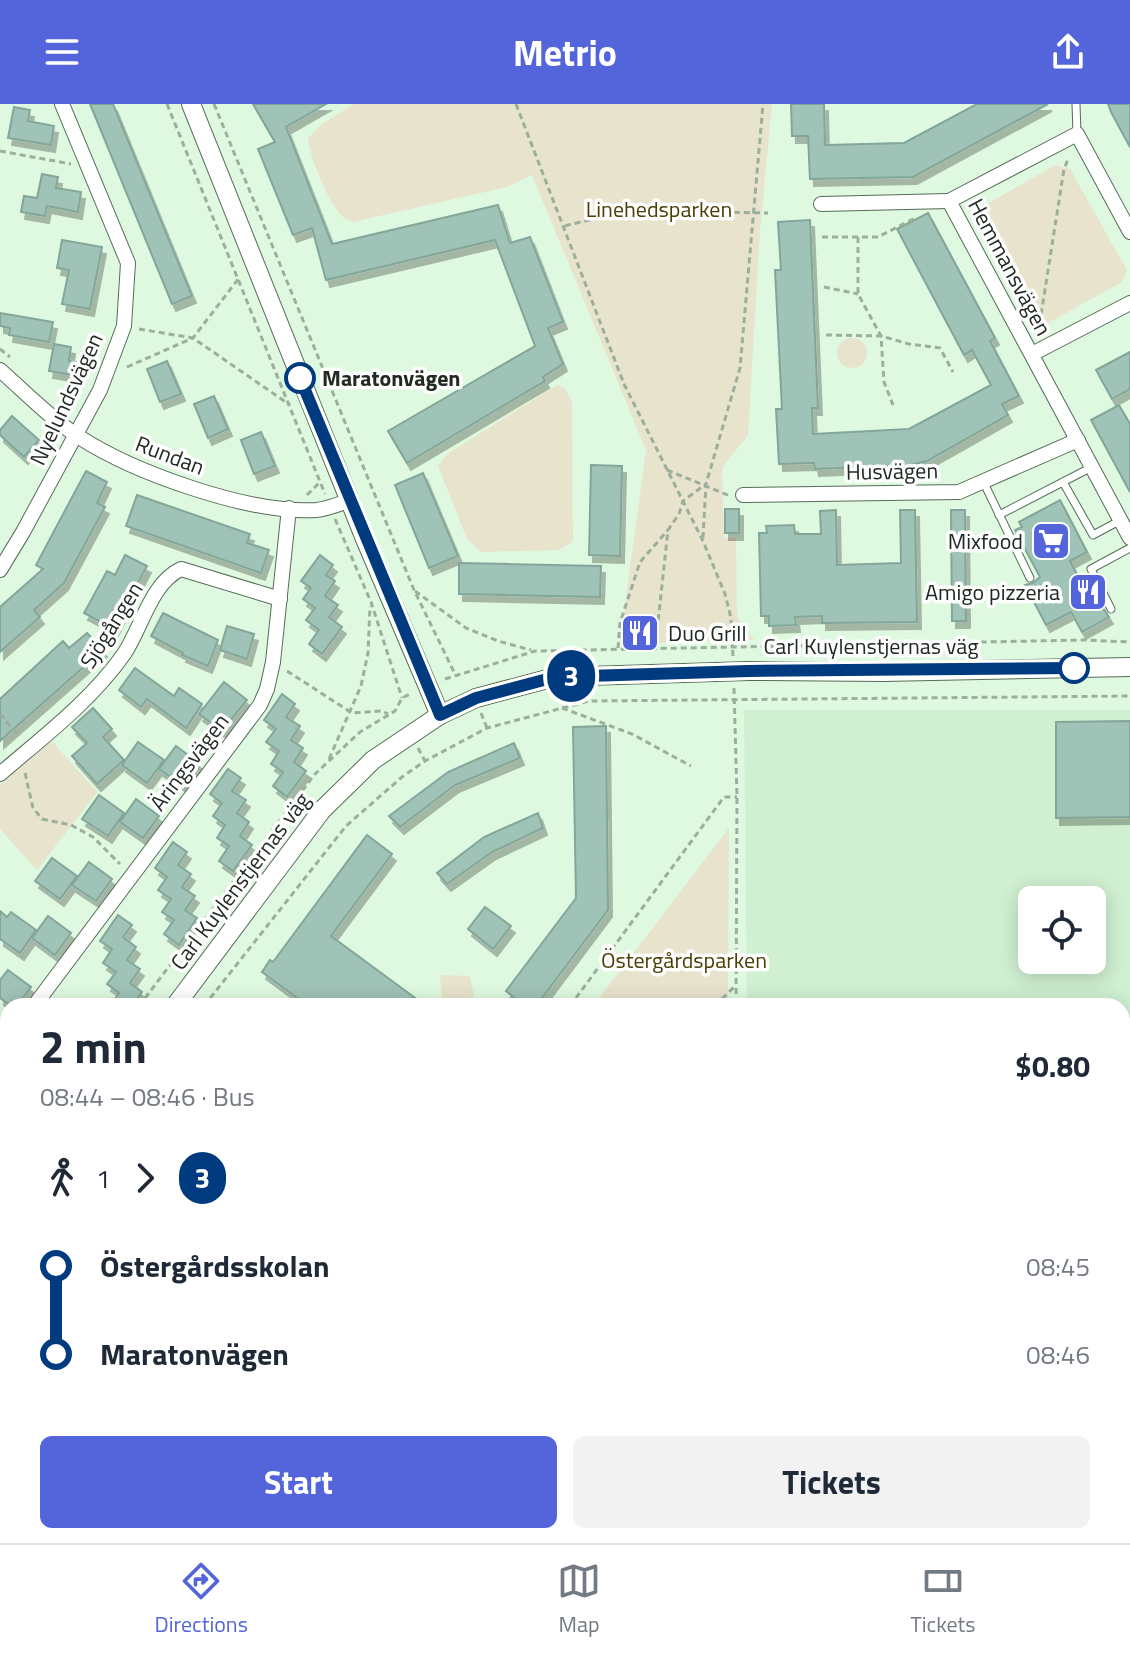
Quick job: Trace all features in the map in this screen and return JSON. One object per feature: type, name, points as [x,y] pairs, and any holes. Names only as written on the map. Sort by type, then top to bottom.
[{"type":"street","name":"Nyelundsvägen","points":[[0,570],[77,436],[111,365],[124,326],[128,263],[62,104]]},
{"type":"street","points":[[191,104],[440,715]]},
{"type":"street","points":[[1077,134],[1130,232]]},
{"type":"street","name":"Hemmansvägen","points":[[821,204],[949,201],[1077,134]]},
{"type":"street","name":"Hemmansvägen","points":[[949,201],[1130,538]]},
{"type":"street","name":"Hemmansvägen","points":[[1032,354],[1130,303]]},
{"type":"street","name":"Rundan","points":[[0,370],[77,436],[103,451],[182,485],[248,502],[289,508],[330,508],[351,500]]},
{"type":"street","name":"Husvägen","points":[[743,495],[959,492],[1078,440]]},
{"type":"street","name":"Äringsvägen","points":[[40,998],[260,705],[273,662],[289,508]]},
{"type":"street","name":"Sjögången","points":[[0,774],[100,684],[125,652],[167,576],[181,569],[280,599]]},
{"type":"street","name":"Carl Kuylenstjernas väg","points":[[181,998],[322,810],[346,783],[385,751],[440,715],[476,698],[555,677],[748,671],[883,672],[1130,667]]},
{"type":"lane","points":[[1076,104],[1077,134]]},
{"type":"lane","points":[[999,515],[1092,467]]},
{"type":"lane","points":[[983,481],[1030,578]]},
{"type":"lane","points":[[1063,482],[1093,535],[1121,520]]},
{"type":"lane","points":[[1111,609],[1091,569],[1130,548]]},
{"type":"path","points":[[145,998],[315,774],[360,732],[400,706],[402,698],[371,602],[167,104]]},
{"type":"path","points":[[214,104],[414,590],[455,674]]},
{"type":"path","points":[[516,104],[624,384],[703,541],[725,594],[731,618],[732,646]]},
{"type":"path","points":[[703,541],[706,484],[740,368],[763,104]]},
{"type":"path","points":[[1032,354],[1042,320],[1064,169],[1077,134]]},
{"type":"path","points":[[0,151],[88,167]]},
{"type":"path","points":[[564,227],[583,221],[662,214],[768,213]]},
{"type":"path","points":[[822,237],[878,237],[896,228]]},
{"type":"path","points":[[858,237],[858,294],[881,336],[884,382],[893,405]]},
{"type":"path","points":[[111,365],[122,369],[193,338],[239,278]]},
{"type":"path","points":[[824,287],[858,294]]},
{"type":"path","points":[[124,326],[193,338],[290,405]]},
{"type":"path","points":[[826,335],[881,336],[940,348],[953,372]]},
{"type":"path","points":[[0,349],[10,358]]},
{"type":"path","points":[[667,470],[729,496],[743,495]]},
{"type":"path","points":[[306,496],[321,481]]},
{"type":"path","points":[[617,650],[620,623],[640,562],[668,530],[679,514],[683,501],[706,484]]},
{"type":"path","points":[[655,650],[668,530]]},
{"type":"path","points":[[414,590],[466,628],[535,651],[1084,640],[1130,642]]},
{"type":"path","points":[[327,763],[352,713],[361,686],[368,653],[371,602]]},
{"type":"path","points":[[402,698],[455,674],[535,651]]},
{"type":"path","points":[[273,662],[352,713],[382,711],[388,714]]},
{"type":"path","points":[[210,998],[346,826],[425,761],[487,728],[589,701],[1130,696]]},
{"type":"path","points":[[734,701],[737,797],[736,998]]},
{"type":"path","points":[[562,708],[632,734],[691,766]]},
{"type":"path","points":[[0,714],[30,748]]},
{"type":"path","points":[[13,762],[27,776],[33,808],[42,819],[71,825],[93,837],[132,877]]},
{"type":"path","points":[[576,998],[724,797],[737,797]]},
{"type":"path","points":[[723,998],[735,986]]},
{"type":"shaded area","points":[[744,710],[1130,710],[1130,998],[747,998]]},
{"type":"green space","name":"Linehedsparken","points":[[354,104],[772,104],[760,230],[748,435],[722,468],[724,538],[736,538],[737,617],[754,640],[623,644],[625,605],[646,450],[532,175],[507,187],[353,222],[342,216],[331,200],[316,167],[308,138],[322,124]]},
{"type":"green space","points":[[1055,165],[1070,169],[1127,270],[1122,282],[1048,323],[1035,319],[979,218],[982,207]]},
{"type":"green space","points":[[852,338],[858,339],[866,347],[866,359],[858,367],[852,368],[846,367],[838,359],[837,353],[838,347],[846,339]]},
{"type":"green space","points":[[557,385],[565,388],[572,402],[573,542],[559,550],[481,552],[467,539],[438,466],[447,454]]},
{"type":"green space","points":[[51,740],[97,792],[37,870],[0,829],[0,785]]},
{"type":"green space","name":"Östergårdsparken","points":[[729,828],[728,998],[599,998]]},
{"type":"green space","points":[[440,975],[470,976],[474,997],[442,998]]},
{"type":"building","points":[[90,104],[113,104],[192,296],[172,304]]},
{"type":"building","points":[[253,104],[326,104],[286,127],[332,244],[498,205],[510,243],[530,237],[563,322],[548,328],[563,364],[543,377],[545,381],[407,463],[388,431],[535,346],[495,240],[326,280],[312,228],[293,235],[258,149],[275,142]]},
{"type":"building","points":[[791,104],[824,104],[825,145],[904,143],[977,104],[1048,104],[913,177],[810,179],[808,136],[792,136]]},
{"type":"building","points":[[1108,104],[1130,104],[1130,147],[1111,112]]},
{"type":"building","points":[[14,107],[30,110],[28,121],[54,126],[51,145],[8,138]]},
{"type":"building","points":[[42,174],[58,177],[56,188],[81,192],[78,212],[47,206],[45,216],[21,212],[24,196],[37,198]]},
{"type":"building","points":[[928,213],[995,338],[990,341],[1019,396],[1002,404],[1008,415],[927,461],[911,465],[815,469],[814,463],[779,464],[776,409],[782,409],[775,270],[781,270],[778,222],[810,220],[818,408],[812,408],[813,434],[909,429],[991,385],[972,350],[964,355],[897,229]]},
{"type":"building","points":[[62,240],[102,247],[90,309],[62,304],[69,270],[57,268]]},
{"type":"building","points":[[0,313],[53,322],[49,342],[9,335],[10,328],[0,326]]},
{"type":"building","points":[[54,344],[71,347],[69,361],[80,363],[78,376],[49,371]]},
{"type":"building","points":[[1130,352],[1130,389],[1112,399],[1096,370]]},
{"type":"building","points":[[167,361],[181,394],[160,402],[147,369]]},
{"type":"building","points":[[214,396],[228,429],[208,438],[194,404]]},
{"type":"building","points":[[1119,405],[1130,424],[1130,492],[1091,420]]},
{"type":"building","points":[[12,416],[39,440],[24,457],[0,435],[0,430]]},
{"type":"building","points":[[261,432],[275,466],[254,474],[241,440]]},
{"type":"building","points":[[591,465],[622,466],[620,556],[589,555]]},
{"type":"building","points":[[86,471],[107,482],[97,503],[105,507],[64,583],[34,610],[40,617],[0,652],[0,607],[43,569],[36,565]]},
{"type":"building","points":[[423,473],[458,556],[429,568],[395,485]]},
{"type":"building","points":[[137,495],[250,534],[247,543],[269,550],[261,573],[126,526]]},
{"type":"building","points":[[1060,500],[1087,552],[1070,561],[1082,585],[1086,583],[1109,617],[1082,632],[1071,612],[1046,625],[1025,585],[1040,577],[1015,530],[1022,527],[1019,522]]},
{"type":"building","points":[[725,509],[739,509],[739,533],[725,533]]},
{"type":"building","points":[[836,510],[837,565],[901,563],[900,510],[915,510],[917,622],[822,623],[822,616],[795,617],[796,625],[769,626],[769,616],[761,616],[759,533],[767,533],[766,526],[794,525],[795,534],[821,534],[820,511]]},
{"type":"building","points":[[951,510],[965,510],[966,621],[952,621]]},
{"type":"building","points":[[125,555],[147,566],[114,629],[84,613],[107,571],[115,575]]},
{"type":"building","points":[[320,555],[333,565],[326,575],[335,581],[325,596],[338,605],[329,617],[342,627],[322,654],[309,644],[319,630],[306,620],[315,608],[303,599],[311,588],[301,581]]},
{"type":"building","points":[[459,563],[601,566],[600,597],[459,594]]},
{"type":"building","points":[[163,613],[218,640],[208,666],[151,636]]},
{"type":"building","points":[[227,626],[254,634],[247,659],[220,650]]},
{"type":"building","name":"Duo Grill","points":[[627,626],[652,626],[652,641],[627,641]]},
{"type":"building","points":[[87,633],[103,650],[0,741],[0,699],[63,641],[69,648]]},
{"type":"building","points":[[135,668],[174,696],[179,688],[202,704],[186,728],[147,699],[141,707],[119,690]]},
{"type":"building","points":[[224,682],[247,700],[222,731],[199,714]]},
{"type":"building","points":[[282,694],[295,704],[286,717],[300,726],[291,740],[303,748],[294,762],[306,771],[287,797],[273,786],[283,772],[271,764],[279,751],[266,742],[276,729],[264,720]]},
{"type":"building","points":[[93,708],[112,729],[103,737],[124,760],[97,784],[72,756],[87,743],[72,727]]},
{"type":"building","points":[[1130,721],[1130,817],[1056,818],[1056,722]]},
{"type":"building","points":[[606,726],[608,910],[542,998],[515,998],[506,991],[576,898],[573,727]]},
{"type":"building","points":[[138,742],[164,760],[147,783],[122,765]]},
{"type":"building","points":[[514,743],[520,758],[455,785],[400,827],[389,816],[448,772]]},
{"type":"building","points":[[176,746],[199,763],[182,785],[159,769]]},
{"type":"building","points":[[228,769],[241,778],[232,791],[246,800],[237,813],[249,822],[240,836],[252,845],[233,871],[219,861],[229,846],[217,838],[225,825],[213,816],[222,803],[210,794]]},
{"type":"building","points":[[99,795],[124,813],[108,836],[82,819]]},
{"type":"building","points":[[136,799],[159,816],[143,838],[120,822]]},
{"type":"building","points":[[538,813],[543,828],[492,852],[447,884],[437,873],[484,837]]},
{"type":"building","points":[[367,835],[392,854],[331,936],[415,998],[297,998],[262,972],[270,960],[273,962]]},
{"type":"building","points":[[173,842],[187,852],[178,865],[191,874],[182,887],[195,896],[185,910],[197,918],[179,945],[164,934],[174,920],[162,912],[171,899],[158,890],[167,877],[155,868]]},
{"type":"building","points":[[52,858],[77,876],[60,899],[35,881]]},
{"type":"building","points":[[89,862],[112,879],[96,901],[72,885]]},
{"type":"building","points":[[485,907],[511,926],[493,949],[468,929]]},
{"type":"building","points":[[0,911],[7,917],[11,912],[36,930],[20,953],[0,939]]},
{"type":"building","points":[[118,915],[132,925],[123,937],[136,947],[127,960],[140,969],[130,983],[142,992],[138,998],[116,998],[119,993],[107,984],[116,972],[103,963],[112,949],[100,941]]},
{"type":"building","points":[[48,916],[71,933],[55,955],[32,938]]},
{"type":"building","points":[[8,970],[31,987],[23,998],[0,998],[0,980]]},
{"type":"bus line","name":"3","points":[[300,378],[440,715],[476,698],[555,677],[748,671],[1074,668]]},
{"type":"place","name":"Maratonvägen","points":[[300,378]]},
{"type":"place","name":"Mixfood","points":[[1051,541]]},
{"type":"place","name":"Amigo pizzeria","points":[[1088,592]]},
{"type":"place","name":"Duo Grill","points":[[640,633]]}]
